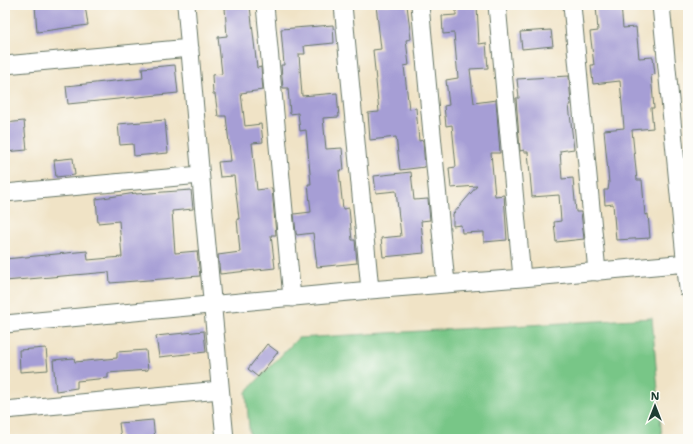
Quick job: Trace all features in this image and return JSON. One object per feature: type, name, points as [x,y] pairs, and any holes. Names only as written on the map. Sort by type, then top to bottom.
[{"type":"street","points":[[186,5],[200,175],[225,439]]},
{"type":"street","points":[[265,5],[292,298]]},
{"type":"street","points":[[343,5],[370,290]]},
{"type":"street","points":[[420,5],[446,284]]},
{"type":"street","points":[[497,5],[522,278]]},
{"type":"street","points":[[572,5],[597,272]]},
{"type":"street","points":[[660,5],[687,264],[688,290]]},
{"type":"street","points":[[5,65],[190,48]]},
{"type":"street","points":[[5,193],[200,175]]},
{"type":"street","points":[[5,324],[370,290],[687,264]]},
{"type":"street","points":[[5,410],[220,390]]},
{"type":"green space","points":[[652,318],[662,439],[250,439],[246,392],[298,338]]},
{"type":"building","points":[[35,5],[85,5],[88,25],[37,32]]},
{"type":"building","points":[[376,5],[407,5],[411,39],[406,40],[409,65],[404,66],[409,109],[416,108],[419,141],[423,140],[425,167],[400,170],[396,137],[370,140],[368,113],[379,112],[373,50],[381,49]]},
{"type":"building","points":[[456,5],[477,5],[479,44],[486,43],[488,68],[470,69],[474,103],[496,100],[500,153],[491,153],[495,196],[504,195],[507,240],[484,242],[484,232],[462,233],[461,225],[453,226],[453,214],[477,186],[451,188],[449,168],[456,167],[452,125],[446,126],[444,106],[449,105],[446,80],[458,78],[454,33],[443,34],[442,16],[456,15]]},
{"type":"building","points":[[596,5],[621,5],[623,28],[636,27],[639,58],[653,57],[655,74],[651,75],[654,108],[651,108],[653,128],[632,130],[637,180],[642,180],[645,215],[648,214],[650,238],[616,240],[613,204],[605,205],[604,190],[608,190],[609,183],[604,130],[624,128],[620,81],[593,84],[591,65],[594,65],[590,32],[598,31]]},
{"type":"building","points":[[250,6],[257,68],[261,67],[263,90],[241,93],[245,126],[261,124],[263,142],[252,143],[257,190],[272,188],[276,235],[271,235],[275,268],[220,274],[218,255],[240,252],[237,219],[239,219],[234,176],[220,177],[218,162],[231,161],[226,116],[218,116],[215,94],[213,94],[212,75],[222,74],[218,37],[227,36],[225,8]]},
{"type":"building","points":[[333,25],[334,43],[304,46],[305,54],[299,54],[302,96],[337,93],[339,117],[323,118],[326,149],[342,148],[344,170],[339,171],[343,209],[349,208],[352,240],[355,240],[357,263],[317,267],[313,233],[297,235],[296,233],[294,214],[311,212],[308,184],[311,184],[306,130],[300,131],[298,113],[290,114],[288,88],[283,88],[281,65],[284,65],[281,29]]},
{"type":"building","points":[[551,30],[553,46],[522,49],[520,32]]},
{"type":"building","points":[[175,65],[178,93],[68,104],[66,86],[143,78],[142,68]]},
{"type":"building","points":[[569,76],[571,105],[569,105],[574,149],[560,151],[562,179],[573,178],[576,212],[581,212],[584,239],[556,242],[554,222],[561,221],[559,195],[532,197],[528,152],[524,152],[524,150],[520,151],[516,98],[519,98],[517,79]]},
{"type":"building","points":[[165,120],[168,153],[134,156],[133,144],[120,145],[118,124]]},
{"type":"building","points":[[24,121],[27,150],[5,152],[5,123]]},
{"type":"building","points":[[73,158],[75,175],[56,177],[54,160]]},
{"type":"building","points":[[411,172],[414,200],[428,199],[430,220],[421,221],[424,253],[383,257],[381,238],[401,236],[396,191],[376,193],[374,176]]},
{"type":"building","points":[[191,190],[193,209],[172,211],[175,253],[197,251],[200,276],[110,283],[109,272],[5,281],[5,259],[87,251],[88,260],[122,257],[119,221],[98,223],[96,199],[136,193]]},
{"type":"building","points":[[204,331],[206,352],[159,357],[156,336]]},
{"type":"building","points":[[267,344],[278,352],[258,377],[248,369]]},
{"type":"building","points":[[46,348],[48,370],[20,372],[19,350]]},
{"type":"building","points":[[146,350],[148,370],[108,373],[108,378],[77,381],[77,388],[56,391],[53,360],[74,358],[75,362],[117,358],[117,352]]},
{"type":"building","points":[[153,420],[155,439],[121,439],[119,423]]}]
